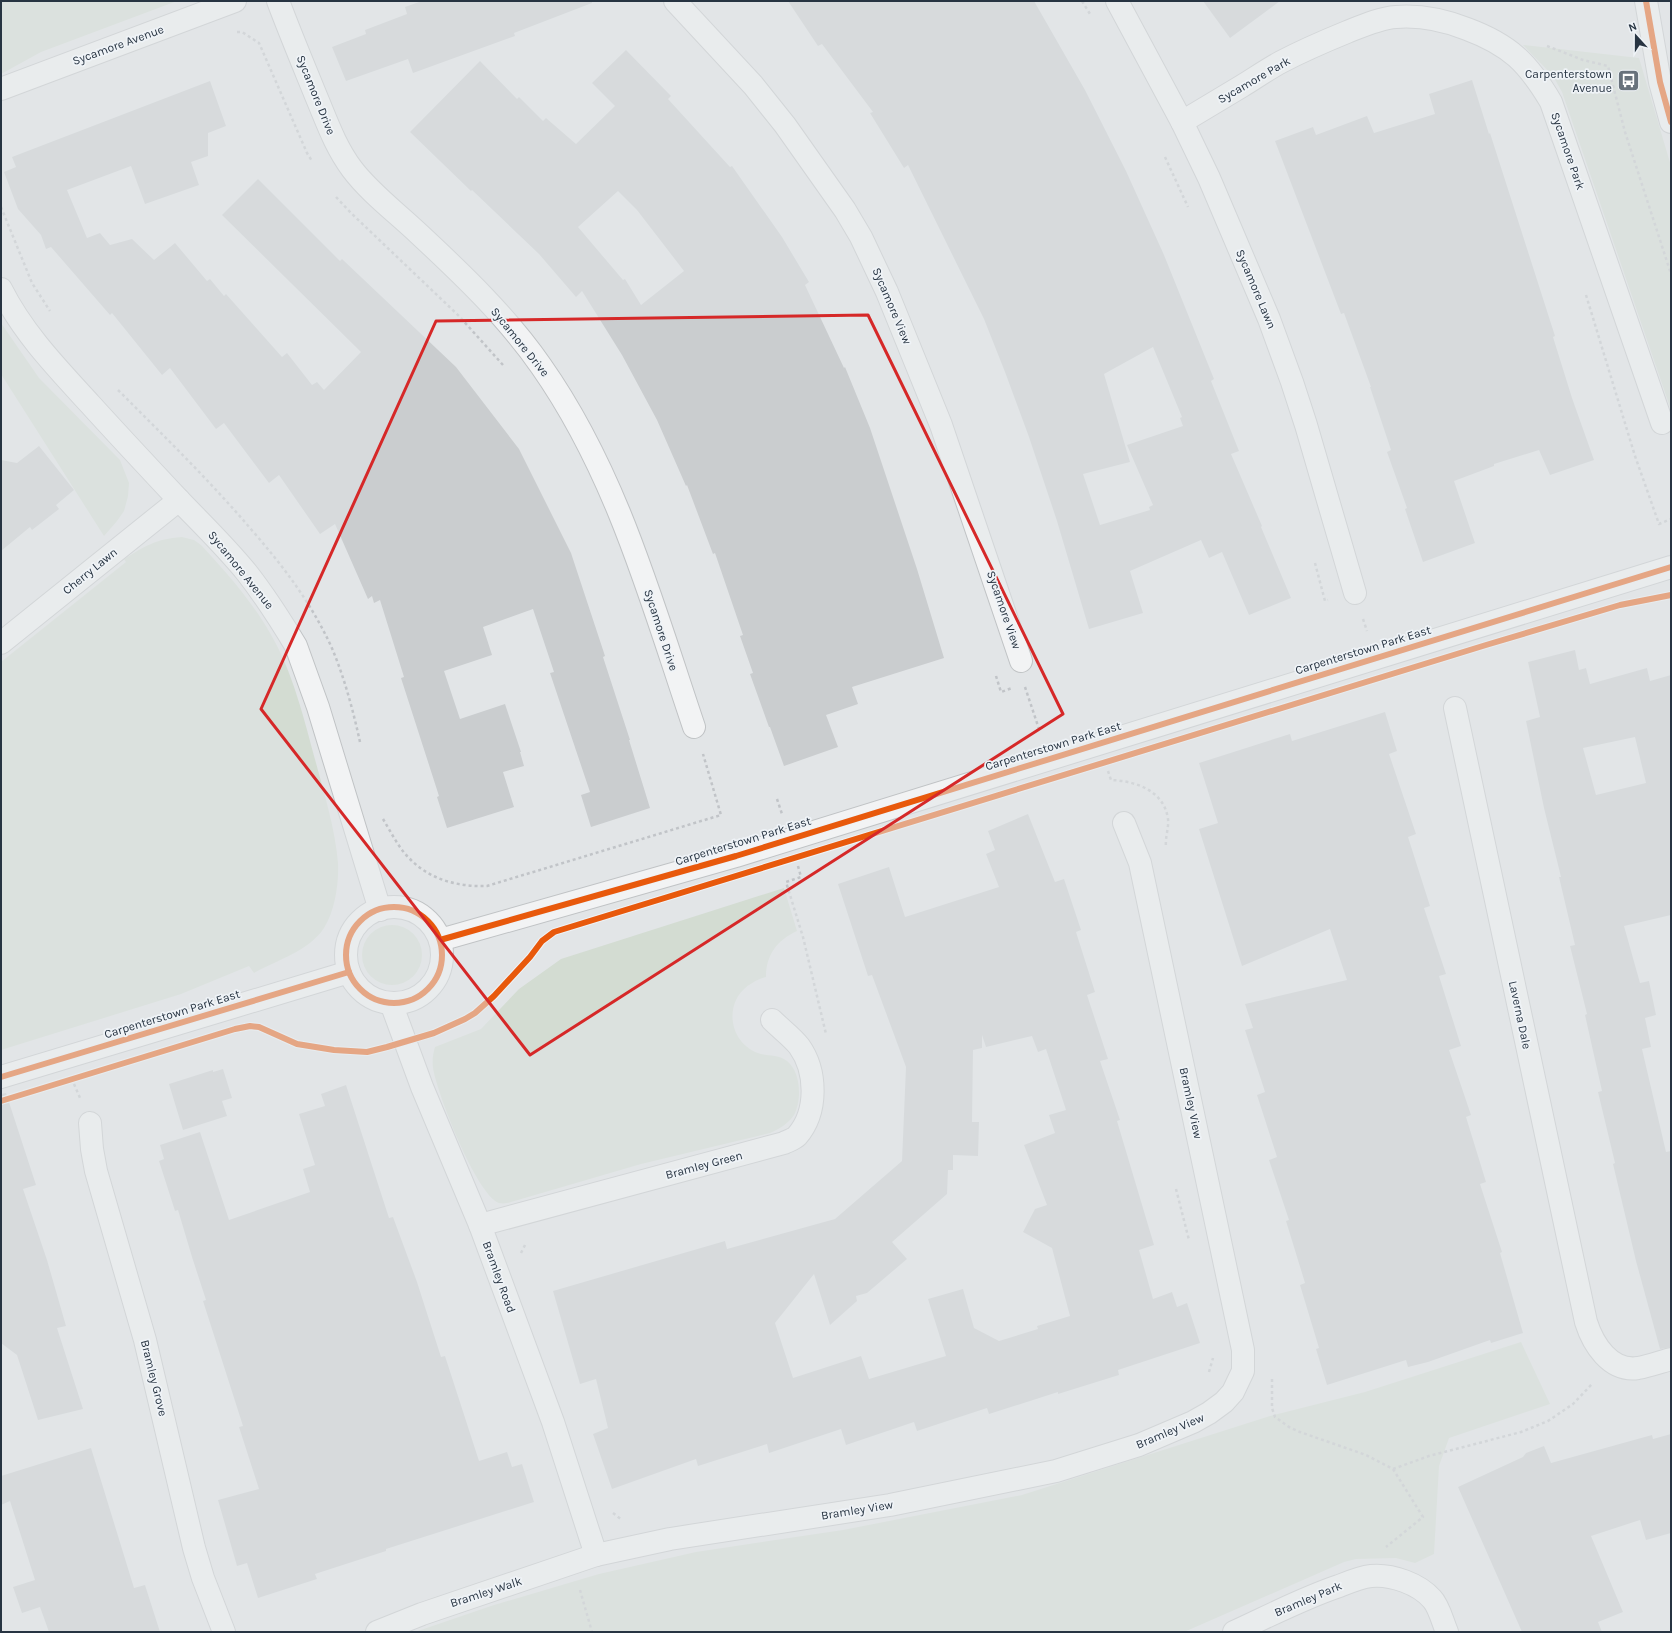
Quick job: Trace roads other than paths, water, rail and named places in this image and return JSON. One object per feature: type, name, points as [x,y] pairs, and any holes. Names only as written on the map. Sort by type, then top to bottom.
[{"type":"street","name":"Sycamore Avenue","points":[[1,89],[235,1]]},
{"type":"street","name":"Sycamore Drive","points":[[278,1],[336,145],[354,171],[373,192],[472,285],[507,322],[565,401],[585,437],[639,560],[694,727]]},
{"type":"street","name":"Sycamore View","points":[[675,1],[755,87],[785,125],[845,210],[861,237],[887,292],[941,425],[1021,661]]},
{"type":"street","name":"Sycamore Lawn","points":[[1117,1],[1182,122],[1208,178],[1263,306],[1292,382],[1356,593]]},
{"type":"street","points":[[1646,1],[1660,82],[1671,122]]},
{"type":"street","name":"Sycamore Park","points":[[1182,122],[1280,63],[1364,25],[1389,18],[1430,18],[1456,25],[1486,36],[1507,48],[1526,64],[1540,82],[1552,102],[1662,423]]},
{"type":"street","name":"Sycamore Avenue","points":[[1,289],[20,322],[34,342],[178,500],[207,528],[247,573],[273,609],[296,646],[318,707],[380,910]]},
{"type":"street","name":"Cherry Lawn","points":[[1,642],[178,500]]},
{"type":"street","name":"Carpenterstown Park East","points":[[440,940],[728,858],[1671,567]]},
{"type":"street","name":"Laverna Dale","points":[[1455,708],[1586,1322],[1591,1336],[1600,1351],[1612,1362],[1626,1367],[1636,1368],[1671,1359]]},
{"type":"street","name":"Bramley View","points":[[596,1555],[670,1539],[890,1505],[1056,1471],[1159,1438],[1209,1413],[1233,1392],[1243,1371],[1243,1350],[1140,862],[1124,823]]},
{"type":"street","points":[[394,907],[409,909],[422,916],[433,927],[440,940],[442,955],[441,963],[439,971],[432,984],[420,995],[406,1001],[391,1003],[378,1000],[366,994],[356,984],[349,972],[346,957],[348,942],[351,934],[355,927],[366,916],[380,910],[394,907]]},
{"type":"street","name":"Carpenterstown Park East","points":[[1,1077],[349,972]]},
{"type":"street","name":"Bramley Road","points":[[391,1003],[422,1087],[480,1225],[553,1422],[596,1555]]},
{"type":"street","name":"Bramley Green","points":[[480,1225],[784,1144],[797,1137],[806,1125],[809,1116],[812,1091],[811,1073],[806,1058],[798,1046],[772,1020]]},
{"type":"street","name":"Bramley Grove","points":[[90,1123],[92,1149],[96,1171],[146,1340],[194,1548],[203,1578],[224,1632]]},
{"type":"street","name":"Bramley Walk","points":[[377,1632],[422,1614],[596,1555]]},
{"type":"street","name":"Bramley Park","points":[[1234,1632],[1329,1589],[1378,1576],[1412,1584],[1423,1591],[1433,1600],[1447,1632]]},
{"type":"place","name":"Carpenterstown Avenue","points":[[1628,81]]}]
